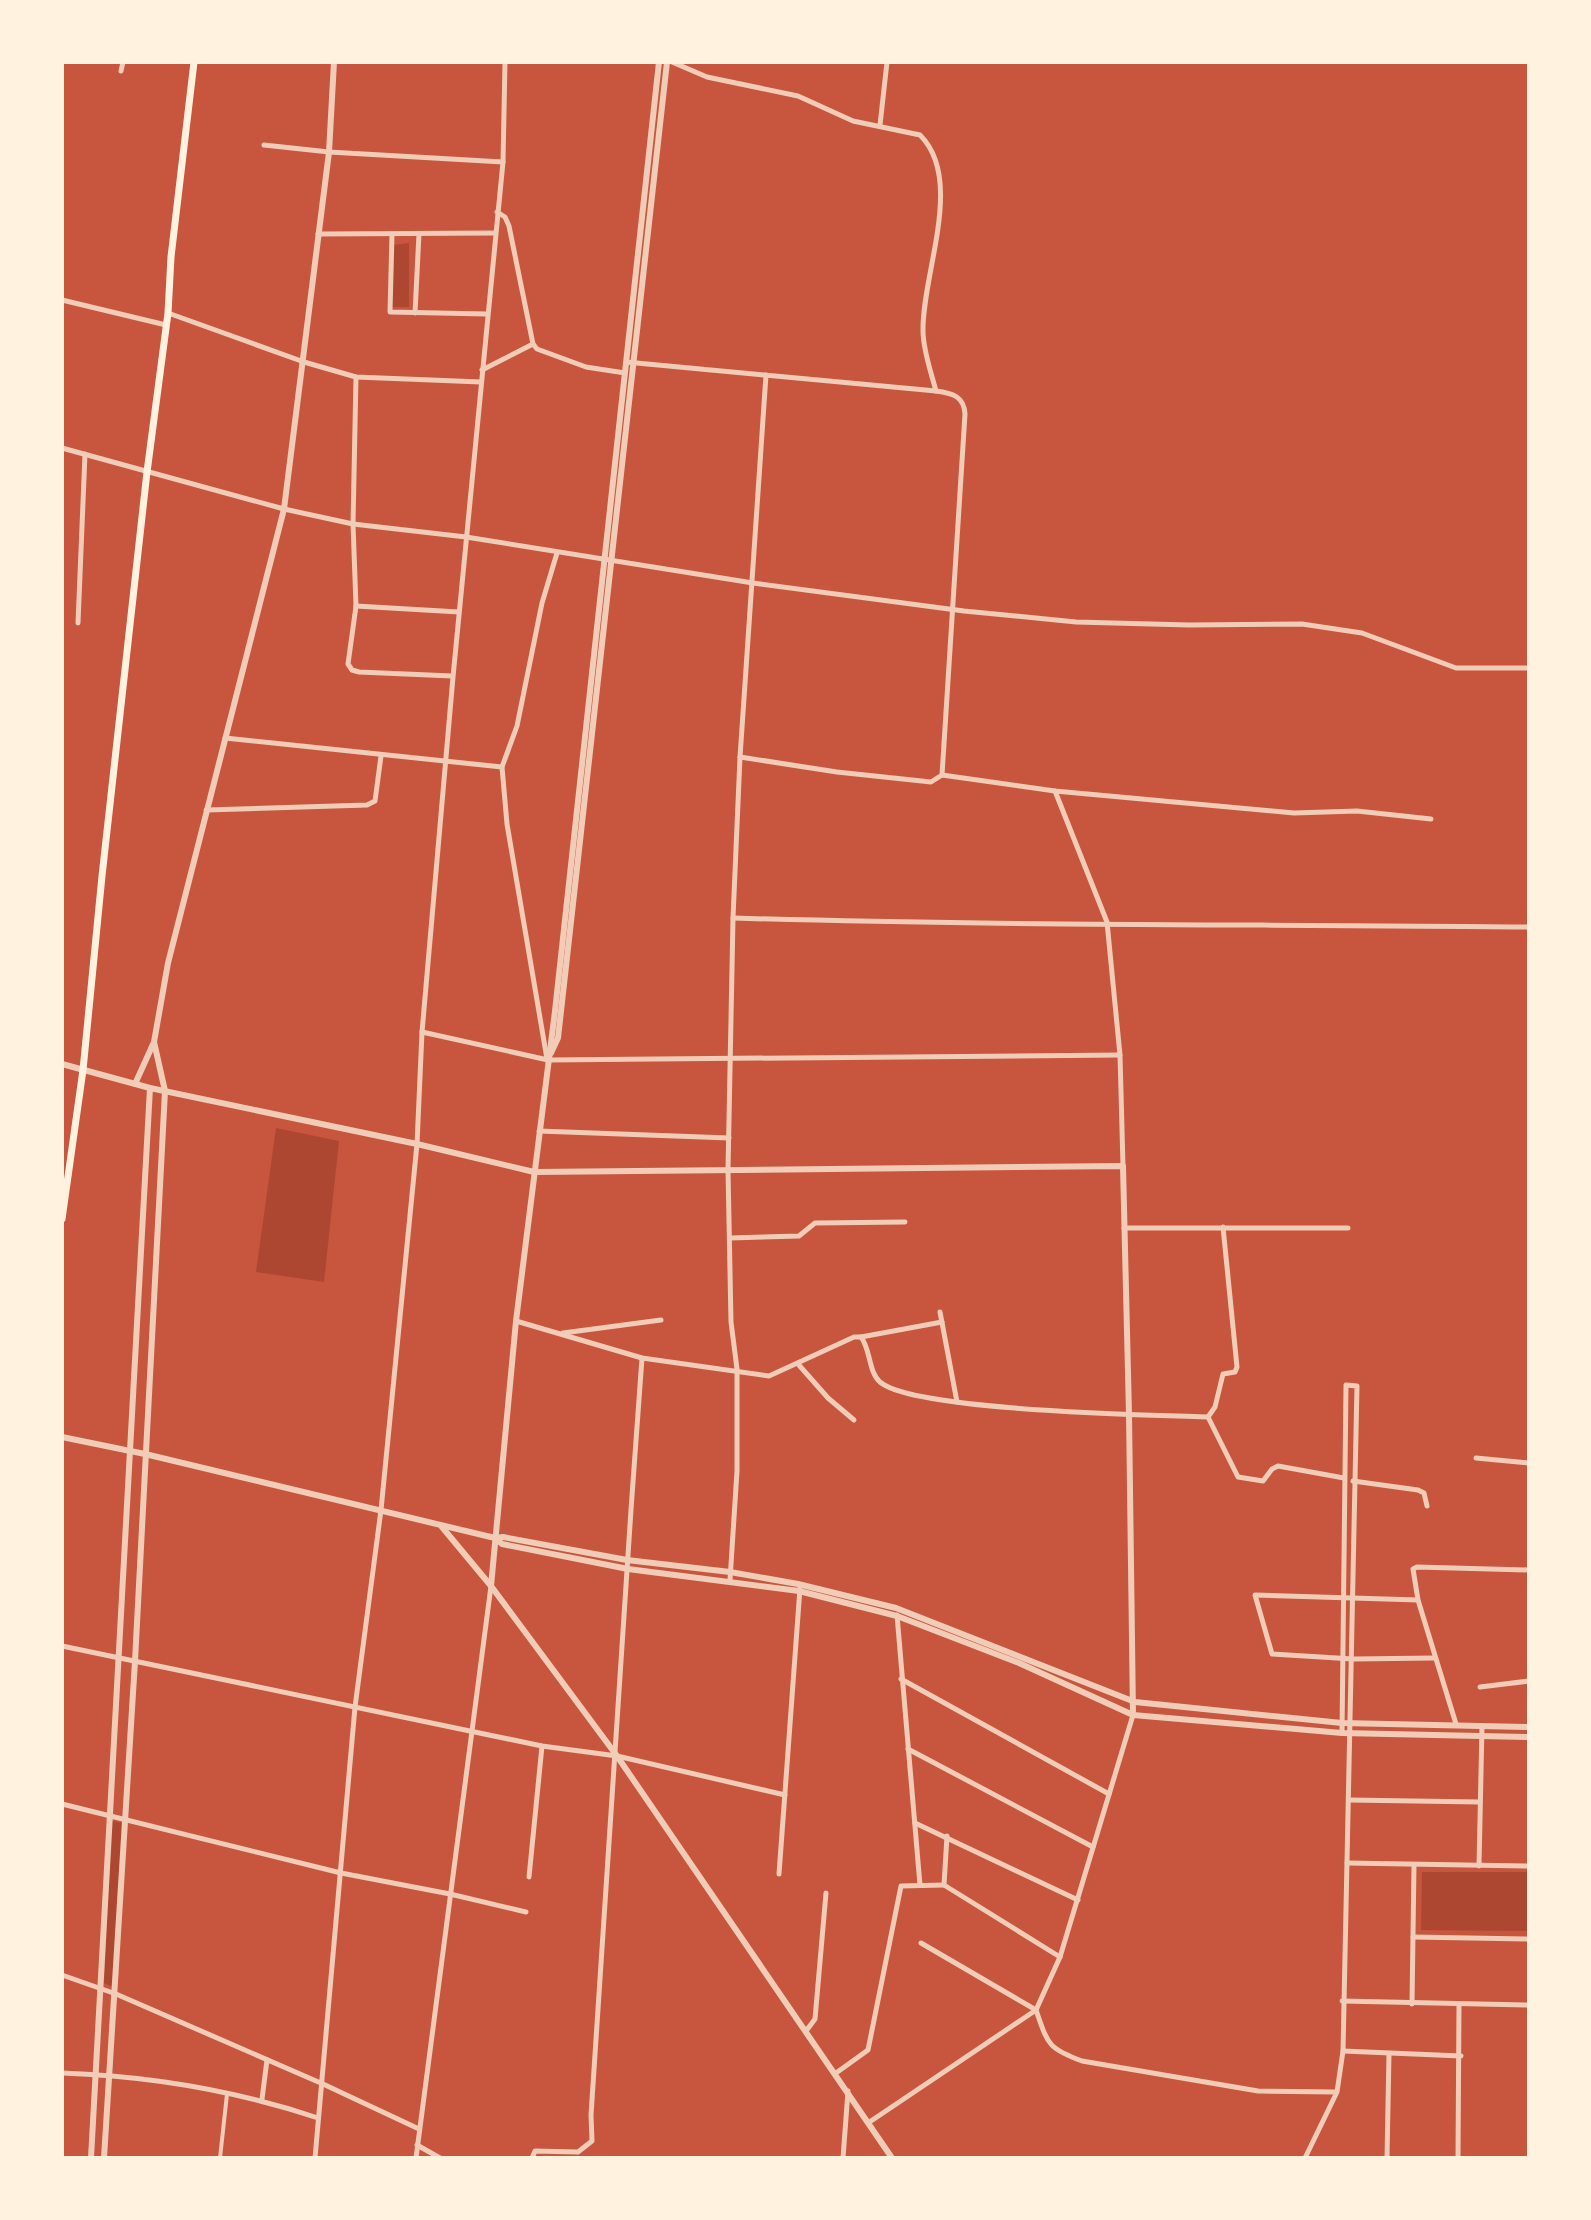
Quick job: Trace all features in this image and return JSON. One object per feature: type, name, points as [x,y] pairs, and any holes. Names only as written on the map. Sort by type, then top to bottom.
[{"type":"main road","points":[[62,1219],[83,1070],[194,62]]},
{"type":"street","points":[[121,71],[123,62]]},
{"type":"street","points":[[135,1084],[154,1042],[168,963],[284,509],[329,152],[334,62]]},
{"type":"street","points":[[315,2158],[355,1707],[381,1510],[417,1144],[422,1032],[453,677],[503,162],[505,62]]},
{"type":"street","points":[[416,2158],[491,1586],[516,1321],[608,560],[659,62]]},
{"type":"street","points":[[608,560],[625,373],[630,363],[670,62],[707,77],[798,96],[853,121],[920,135],[934,152],[941,177],[922,332],[936,391]]},
{"type":"street","points":[[880,125],[887,62]]},
{"type":"street","points":[[264,145],[503,162]]},
{"type":"street","points":[[497,212],[505,217],[509,226],[533,344],[543,353],[571,363],[600,371],[625,373]]},
{"type":"street","points":[[318,234],[495,233]]},
{"type":"street","points":[[392,234],[390,311],[487,314]]},
{"type":"street","points":[[415,313],[419,234]]},
{"type":"street","points":[[62,300],[166,325]]},
{"type":"street","points":[[168,313],[304,362],[356,377],[481,382]]},
{"type":"street","points":[[482,370],[533,344]]},
{"type":"street","points":[[630,363],[956,395],[965,410],[942,775]]},
{"type":"street","points":[[730,1576],[737,1471],[737,1369],[731,1322],[728,1170],[733,918],[740,757],[766,375]]},
{"type":"street","points":[[356,377],[353,524],[356,606],[348,664],[352,670],[359,672],[453,677]]},
{"type":"street","points":[[62,448],[284,509],[353,524],[466,537],[753,583],[952,609],[1076,622],[1302,624],[1362,633],[1456,668],[1529,668]]},
{"type":"street","points":[[78,623],[85,454]]},
{"type":"street","points":[[548,1060],[507,824],[502,767],[517,726],[542,603],[557,553]]},
{"type":"street","points":[[356,606],[459,612]]},
{"type":"street","points":[[225,738],[502,767]]},
{"type":"street","points":[[206,810],[367,805],[375,801],[378,791],[381,756]]},
{"type":"street","points":[[740,757],[931,782],[942,775],[1055,791],[1294,813],[1357,811],[1431,819]]},
{"type":"street","points":[[868,2123],[1036,2010],[1060,1957],[1135,1702],[1120,1055],[1107,922],[1055,791]]},
{"type":"street","points":[[733,918],[937,924],[1107,922],[1529,927]]},
{"type":"street","points":[[422,1032],[548,1060],[1120,1055]]},
{"type":"street","points":[[104,2158],[126,1820],[165,1091],[154,1042]]},
{"type":"street","points":[[62,1064],[150,1088],[534,1172],[1123,1166]]},
{"type":"street","points":[[91,2158],[150,1088]]},
{"type":"street","points":[[539,1131],[729,1138]]},
{"type":"street","points":[[730,1238],[799,1236],[815,1223],[905,1222]]},
{"type":"street","points":[[1208,1417],[1215,1407],[1223,1374],[1235,1372],[1237,1367],[1223,1227]]},
{"type":"street","points":[[1123,1228],[1348,1228]]},
{"type":"street","points":[[940,1312],[957,1402]]},
{"type":"street","points":[[561,1333],[661,1320]]},
{"type":"street","points":[[516,1321],[642,1358],[737,1369],[769,1376],[854,1337],[942,1322]]},
{"type":"street","points":[[861,1337],[876,1377],[883,1384],[906,1394],[957,1402],[1208,1417]]},
{"type":"street","points":[[532,2158],[535,2151],[542,2149],[578,2152],[592,2141],[591,2115],[642,1358]]},
{"type":"street","points":[[798,1364],[828,1398],[854,1420]]},
{"type":"street","points":[[1305,2158],[1337,2092],[1343,2051],[1357,1386],[1346,1385],[1342,1733]]},
{"type":"street","points":[[1208,1417],[1238,1477],[1263,1481],[1278,1466],[1344,1478]]},
{"type":"street","points":[[62,1437],[495,1538],[800,1588],[896,1612],[1135,1702],[1342,1723],[1529,1727]]},
{"type":"street","points":[[1476,1458],[1529,1463]]},
{"type":"street","points":[[1353,1481],[1418,1490],[1424,1493],[1427,1506]]},
{"type":"street","points":[[442,1527],[491,1586],[617,1756],[892,2158]]},
{"type":"street","points":[[495,1538],[502,1544],[628,1569],[730,1576]]},
{"type":"street","points":[[1456,1724],[1418,1600],[1413,1569],[1529,1570]]},
{"type":"street","points":[[779,1874],[800,1588]]},
{"type":"street","points":[[1418,1600],[1255,1595],[1272,1654],[1353,1659],[1435,1658]]},
{"type":"street","points":[[896,1612],[920,1885]]},
{"type":"street","points":[[896,1612],[1133,1715],[1342,1733],[1529,1737]]},
{"type":"street","points":[[62,1646],[542,1746],[617,1756],[785,1795]]},
{"type":"street","points":[[901,1679],[1109,1794]]},
{"type":"street","points":[[1480,1687],[1529,1681]]},
{"type":"street","points":[[1479,1866],[1482,1726]]},
{"type":"street","points":[[529,1877],[542,1746]]},
{"type":"street","points":[[908,1749],[1093,1847]]},
{"type":"street","points":[[1349,1800],[1480,1802]]},
{"type":"street","points":[[62,1804],[341,1873],[526,1912]]},
{"type":"street","points":[[915,1823],[1078,1900]]},
{"type":"street","points":[[944,1885],[947,1836]]},
{"type":"street","points":[[1347,1863],[1529,1866]]},
{"type":"street","points":[[1412,2004],[1414,1865]]},
{"type":"street","points":[[836,2073],[868,2050],[901,1886],[944,1885],[1060,1957]]},
{"type":"street","points":[[806,2031],[815,2019],[826,1893]]},
{"type":"street","points":[[1413,1937],[1529,1939]]},
{"type":"street","points":[[921,1943],[1036,2010],[1045,2035],[1057,2051],[1082,2061],[1258,2091],[1337,2092]]},
{"type":"street","points":[[62,1975],[116,1994],[419,2129]]},
{"type":"street","points":[[1342,2001],[1529,2005]]},
{"type":"street","points":[[1458,2158],[1459,2005]]},
{"type":"street","points":[[1343,2051],[1461,2056]]},
{"type":"street","points":[[1387,2158],[1389,2054]]},
{"type":"street","points":[[262,2099],[267,2060]]},
{"type":"street","points":[[62,2073],[109,2075],[262,2099],[318,2118]]},
{"type":"street","points":[[843,2158],[848,2091]]},
{"type":"street","points":[[220,2158],[227,2094]]},
{"type":"street","points":[[417,2145],[440,2158]]},
{"type":"shaded area","points":[[409,243],[409,307],[392,307],[393,245]]},
{"type":"shaded area","points":[[276,1128],[339,1141],[324,1282],[256,1272]]},
{"type":"shaded area","points":[[112,1821],[123,1823],[115,1988],[104,1983]]},
{"type":"shaded area","points":[[1422,1872],[1528,1872],[1529,1931],[1421,1930]]}]
